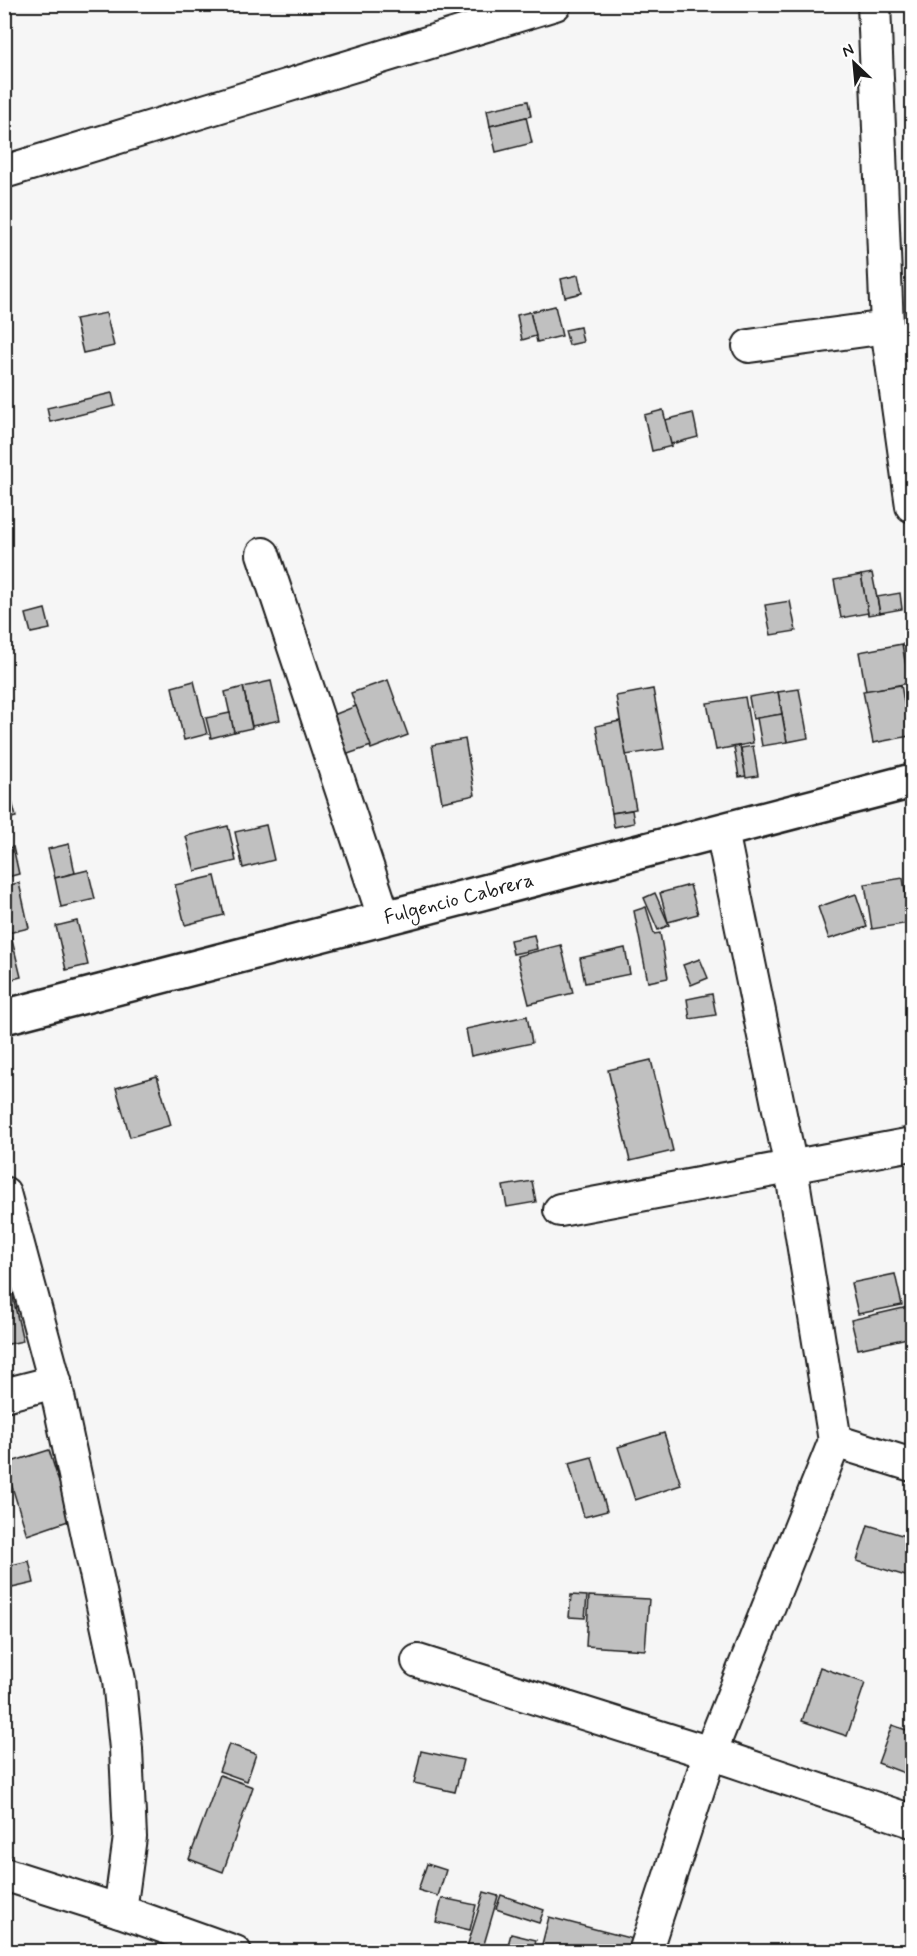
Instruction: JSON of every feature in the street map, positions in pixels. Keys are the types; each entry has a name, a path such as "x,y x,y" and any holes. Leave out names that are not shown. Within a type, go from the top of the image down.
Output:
{"main road":[{"name":"Fulgencio Cabrera","path":"4,1017 912,781"}],"street":[{"path":"4,172 555,4"},
{"path":"874,4 887,327 912,506"},
{"path":"749,346 887,327"},
{"path":"263,554 384,917"},
{"path":"645,1952 710,1753 835,1441 791,1168 722,831"},
{"path":"560,1210 912,1144"},
{"path":"4,1193 55,1382 119,1680 126,1749 130,1837 120,1911"},
{"path":"4,1395 55,1382"},
{"path":"835,1441 912,1465"},
{"path":"418,1661 710,1753 912,1821"},
{"path":"4,1874 120,1911 235,1952"}],"building":[{"path":"528,101 531,116 490,126 487,110"},
{"path":"526,117 532,143 496,152 490,126"},
{"path":"578,275 582,293 565,297 561,279"},
{"path":"555,306 562,336 537,342 530,312"},
{"path":"530,312 536,336 522,340 517,315"},
{"path":"106,313 114,346 83,353 75,319"},
{"path":"580,327 583,342 569,345 565,330"},
{"path":"112,393 115,406 50,422 47,408"},
{"path":"663,410 672,446 652,451 644,415"},
{"path":"693,413 698,437 671,444 665,420"},
{"path":"872,573 880,613 868,615 861,575"},
{"path":"861,575 868,613 841,618 834,580"},
{"path":"900,593 902,609 880,613 877,597"},
{"path":"790,601 796,631 771,635 765,605"},
{"path":"45,609 50,629 31,633 26,614"},
{"path":"902,644 909,683 866,691 859,652"},
{"path":"388,680 408,735 371,749 351,693"},
{"path":"194,681 207,734 184,740 172,687"},
{"path":"271,681 280,720 252,726 243,687"},
{"path":"901,685 910,736 873,743 863,691"},
{"path":"243,687 252,728 234,732 225,692"},
{"path":"653,689 664,749 626,755 616,696"},
{"path":"799,689 808,738 787,742 778,692"},
{"path":"778,692 782,714 753,719 749,697"},
{"path":"745,697 753,743 716,750 707,703"},
{"path":"356,706 371,746 345,755 331,716"},
{"path":"230,713 234,732 211,738 206,718"},
{"path":"782,714 787,742 762,746 757,718"},
{"path":"620,721 636,809 612,813 596,726"},
{"path":"465,739 475,795 442,802 432,745"},
{"path":"740,746 746,776 739,777 734,747"},
{"path":"753,746 758,776 746,778 741,748"},
{"path":"4,770 16,817 4,820"},
{"path":"632,810 634,823 614,827 612,813"},
{"path":"266,825 274,860 243,868 235,832"},
{"path":"228,826 236,861 195,871 186,836"},
{"path":"69,844 75,873 55,878 48,849"},
{"path":"13,847 19,874 4,878 4,849"},
{"path":"88,870 95,899 61,907 55,878"},
{"path":"215,876 224,915 185,925 175,885"},
{"path":"903,878 910,923 872,929 865,884"},
{"path":"19,883 29,928 4,934 4,886"},
{"path":"690,885 698,914 668,922 660,893"},
{"path":"655,893 669,925 658,930 644,898"},
{"path":"856,894 867,927 829,939 818,907"},
{"path":"646,907 654,934 660,933 668,978 648,982 634,911"},
{"path":"77,921 88,965 66,970 56,926"},
{"path":"10,932 21,977 5,981 4,934"},
{"path":"534,935 537,949 513,954 510,940"},
{"path":"561,945 573,993 529,1004 517,956"},
{"path":"625,948 630,974 585,983 580,958"},
{"path":"700,959 708,978 691,985 683,965"},
{"path":"712,994 716,1015 690,1019 687,999"},
{"path":"527,1016 532,1043 471,1056 466,1029"},
{"path":"651,1060 673,1151 630,1161 608,1070"},
{"path":"157,1076 171,1125 130,1137 116,1088"},
{"path":"532,1181 536,1202 507,1207 503,1186"},
{"path":"895,1274 902,1305 858,1314 851,1283"},
{"path":"10,1285 23,1341 4,1345 4,1287"},
{"path":"908,1307 912,1337 858,1349 851,1320"},
{"path":"664,1433 681,1485 635,1500 618,1447"},
{"path":"49,1450 71,1520 27,1535 5,1464"},
{"path":"592,1457 607,1511 584,1517 569,1463"},
{"path":"868,1525 912,1538 912,1578 857,1561"},
{"path":"29,1561 34,1583 12,1588 7,1566"},
{"path":"571,1595 587,1596 585,1618 569,1617"},
{"path":"589,1596 649,1599 645,1650 586,1646"},
{"path":"820,1667 865,1683 847,1736 802,1721"},
{"path":"892,1725 912,1732 912,1776 878,1763"},
{"path":"229,1744 256,1754 247,1781 219,1771"},
{"path":"421,1751 463,1760 455,1792 414,1783"},
{"path":"220,1775 253,1787 223,1872 189,1859"},
{"path":"427,1864 446,1870 438,1896 418,1890"},
{"path":"484,1892 498,1896 482,1951 467,1947"},
{"path":"501,1895 544,1910 539,1923 496,1909"},
{"path":"442,1898 476,1905 470,1930 436,1922"},
{"path":"549,1917 633,1939 629,1952 540,1952"},
{"path":"912,1925 912,1952 911,1952 904,1949"},
{"path":"511,1934 536,1940 533,1952 506,1952"}]}
